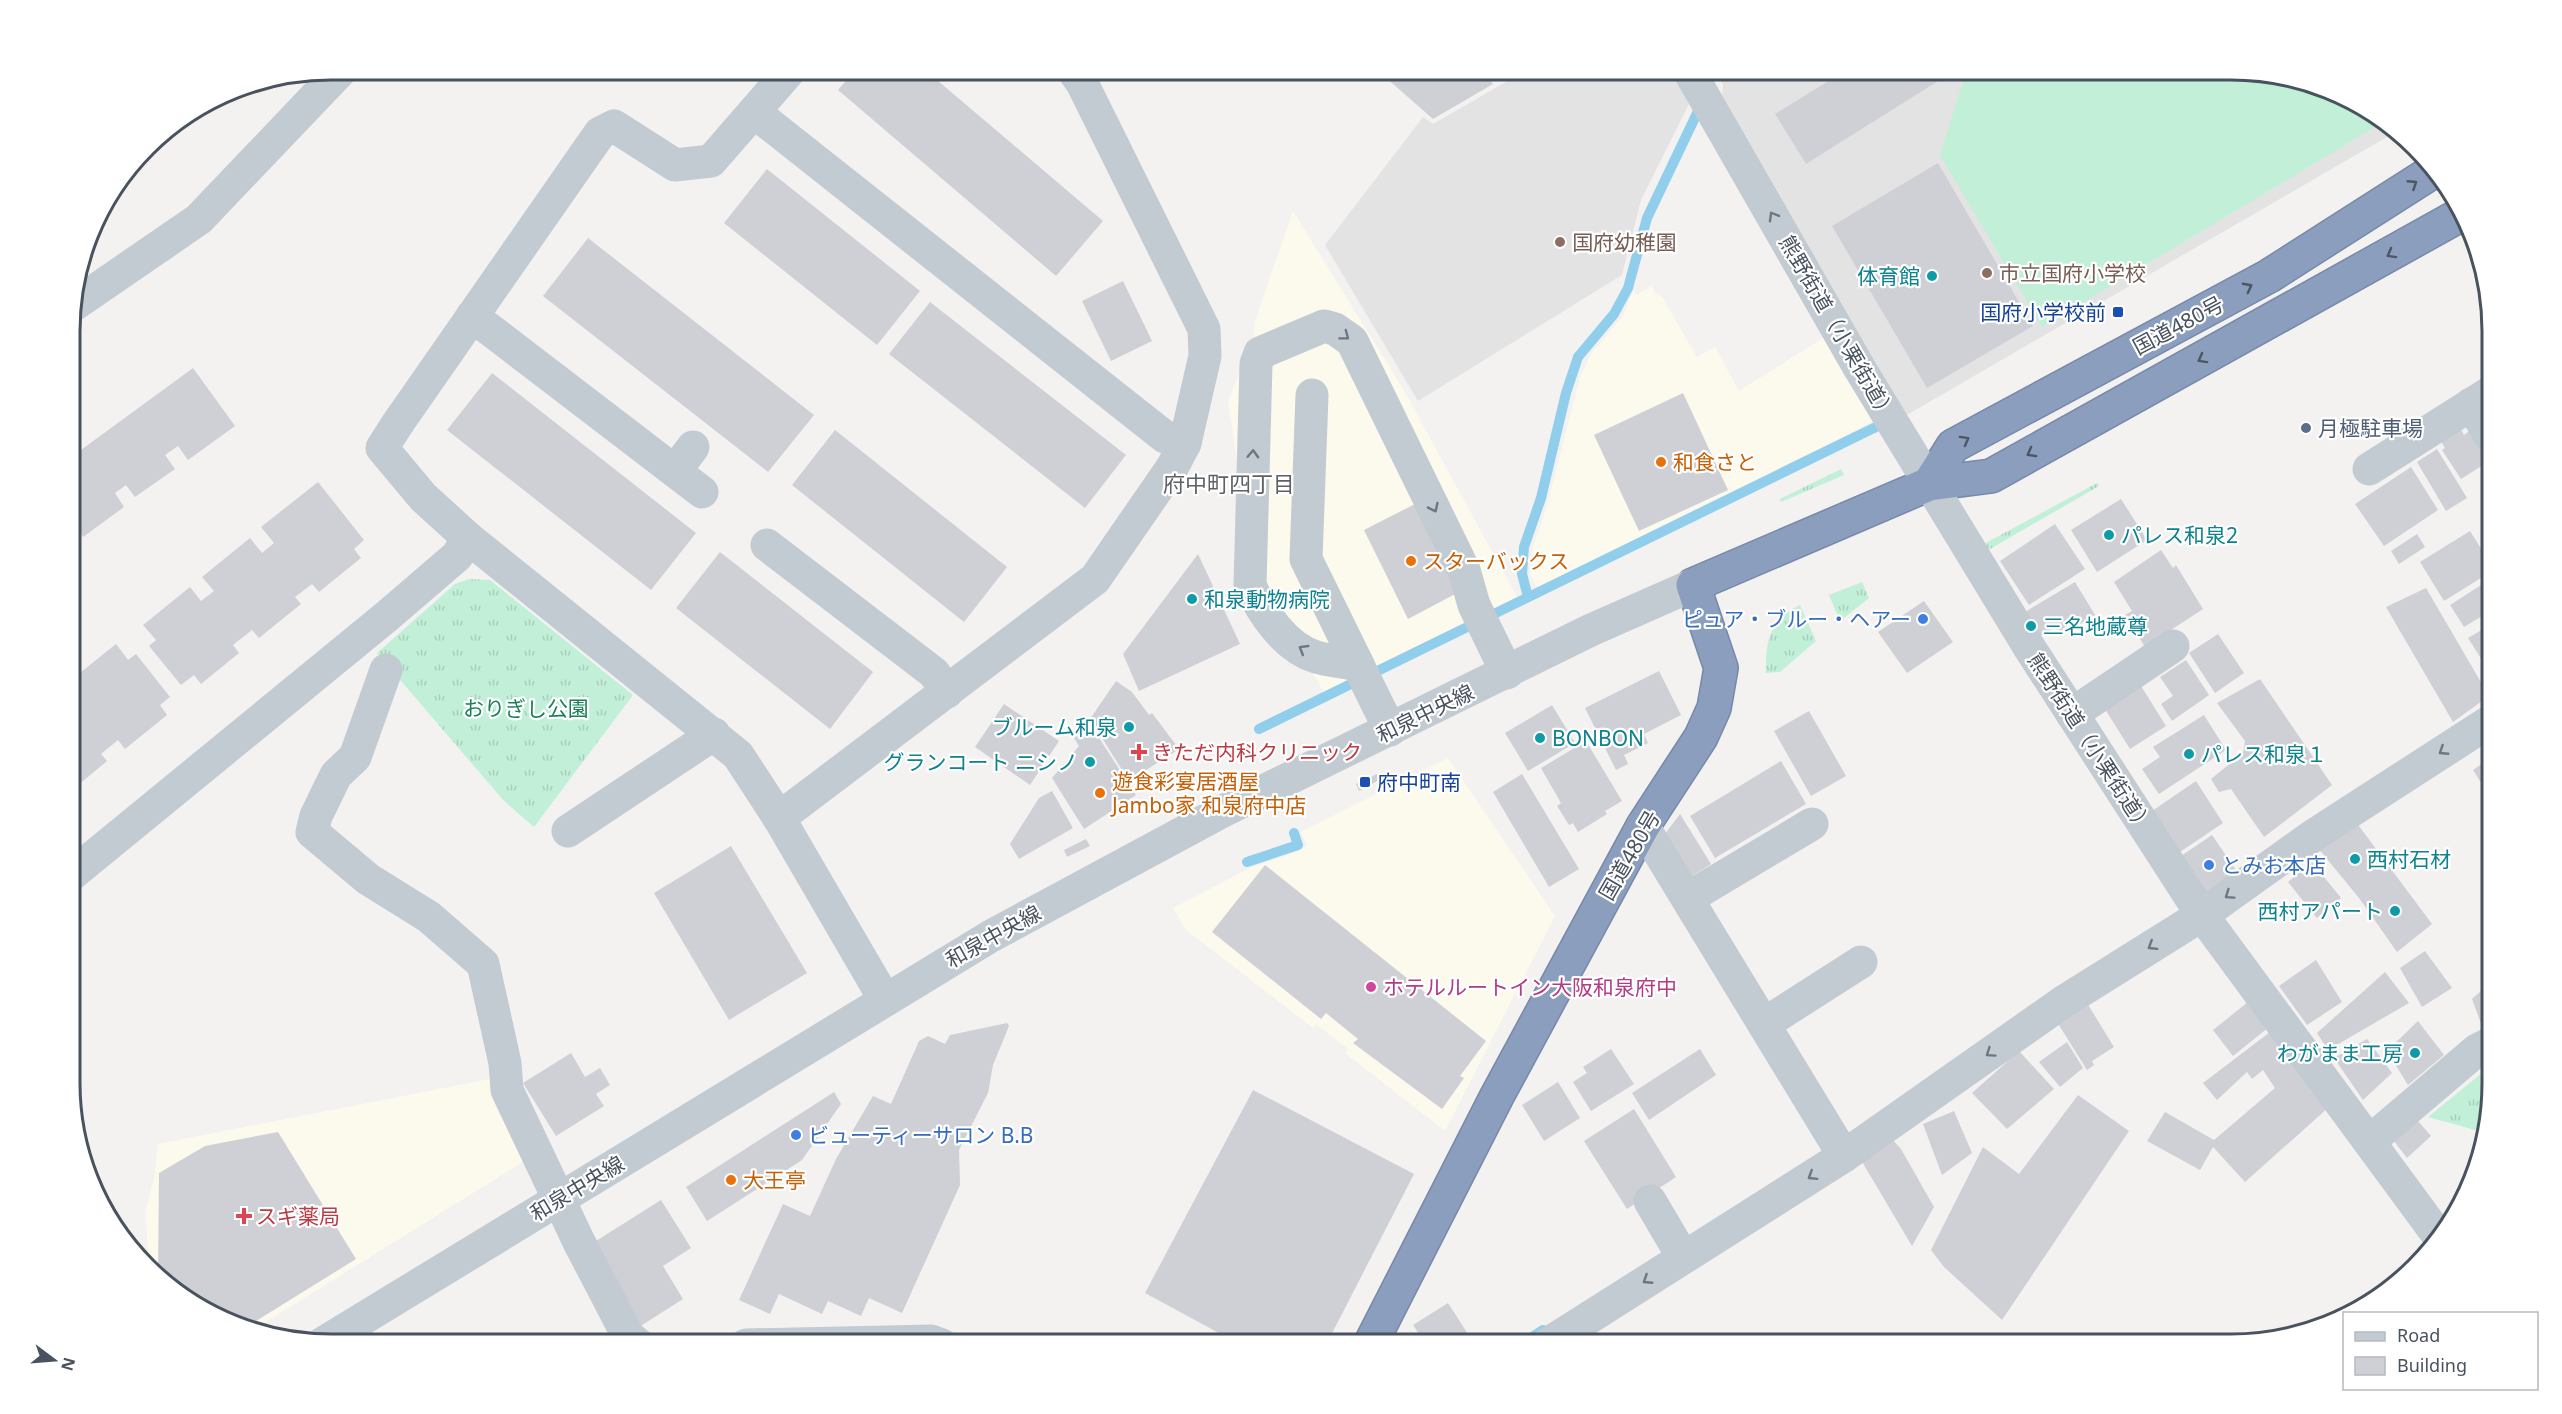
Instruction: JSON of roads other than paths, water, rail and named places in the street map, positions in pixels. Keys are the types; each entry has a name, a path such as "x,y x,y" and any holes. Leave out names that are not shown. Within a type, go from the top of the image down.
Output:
{"highway":[{"name":"国道480号","path":"1929,484 1953,446 2269,276 2428,174"},
{"name":"国道480号","path":"1376,1334 1497,1096 1643,826 1701,737 1714,708 1721,668 1693,585 1929,484 1991,476 2456,217"}],"street":[{"path":"82,300 199,219 332,80"},
{"path":"782,80 711,161 675,165 614,126 600,133 382,448 423,496 468,538 738,755 779,818 885,1000"},
{"path":"779,818 1095,579 1173,466 1185,443 1205,356 1204,329 1080,80"},
{"name":"熊野街道（小栗街道）","path":"1694,80 1929,484 2202,915 2435,1231"},
{"path":"754,112 1165,437 1185,443"},
{"path":"472,316 684,459 702,492"},
{"path":"1363,674 1315,657 1296,646 1261,610 1250,585 1256,364 1260,353 1324,326 1335,328 1353,341 1464,570 1482,621 1507,674"},
{"path":"1312,395 1306,559 1390,730"},
{"path":"2369,469 2481,398"},
{"path":"80,868 386,617 457,556 468,538"},
{"path":"767,545 823,570 934,673 947,692"},
{"name":"和泉中央線","path":"338,1334 991,936 1202,823 1611,621 1693,585"},
{"path":"2073,714 2173,646"},
{"path":"386,670 355,757 336,775 316,816 312,832 368,879 429,917 483,964 505,1063 507,1090 559,1200 627,1334"},
{"path":"1570,1334 1679,1250 1844,1156 2063,1002 2202,915 2314,835 2482,726"},
{"path":"568,831 714,734"},
{"path":"1688,898 1812,824"},
{"path":"1643,826 1844,1156"},
{"path":"1764,1024 1861,962"},
{"path":"2370,1141 2482,1048"},
{"path":"1650,1201 1679,1250"}],"waterway":[{"path":"1528,597 1522,574 1524,547 1541,498 1566,393 1578,357 1614,314 1628,288 1647,218 1700,107"},
{"path":"1259,729 1880,425"},
{"path":"1247,862 1298,845 1294,833"},
{"path":"1537,1334 1543,1330"}],"place":[{"name":"国府幼稚園","path":"1560,242"},
{"name":"市立国府小学校","path":"1987,273"},
{"name":"体育館","path":"1932,276"},
{"name":"国府小学校前","path":"2118,312"},
{"name":"月極駐車場","path":"2306,428"},
{"name":"和食さと","path":"1661,462"},
{"name":"パレス和泉2","path":"2109,535"},
{"name":"スターバックス","path":"1411,561"},
{"name":"和泉動物病院","path":"1192,599"},
{"name":"ピュア・ブルー・ヘアー","path":"1923,619"},
{"name":"三名地蔵尊","path":"2031,626"},
{"name":"ブルーム和泉","path":"1129,727"},
{"name":"BONBON","path":"1540,738"},
{"name":"きただ内科クリニック","path":"1139,752"},
{"name":"パレス和泉１","path":"2189,754"},
{"name":"グランコート ニシノ","path":"1090,762"},
{"name":"府中町南","path":"1365,782"},
{"name":"遊食彩宴居酒屋 Jambo家 和泉府中店","path":"1100,793"},
{"name":"西村石材","path":"2355,859"},
{"name":"とみお本店","path":"2209,865"},
{"name":"西村アパート","path":"2395,911"},
{"name":"ホテルルートイン大阪和泉府中","path":"1371,987"},
{"name":"わがまま工房","path":"2415,1053"},
{"name":"ビューティーサロン B.B","path":"796,1135"},
{"name":"大王亭","path":"731,1180"},
{"name":"スギ薬局","path":"244,1216"}],"district":[{"name":"府中町四丁目","path":"1229,483"}],"park label":[{"name":"おりぎし公園","path":"526,708"}]}
